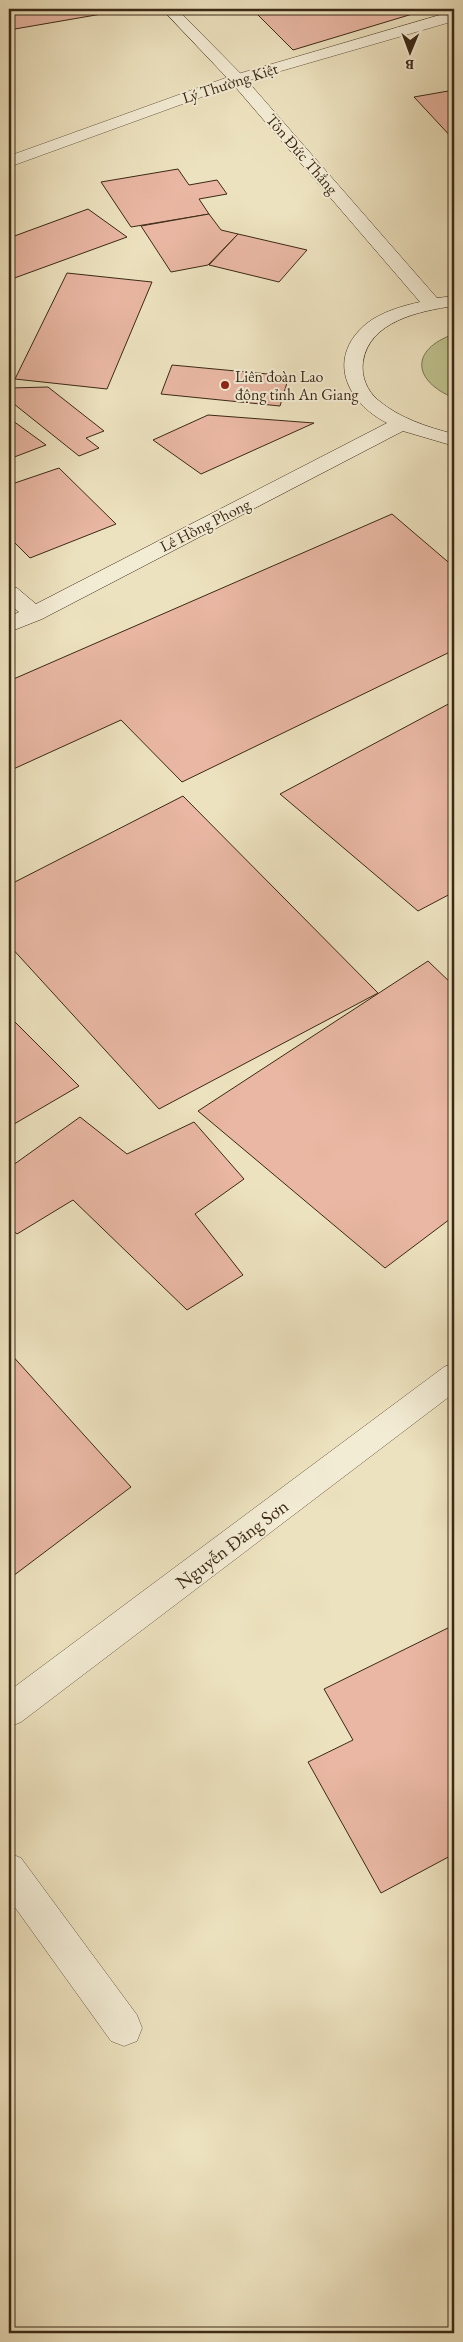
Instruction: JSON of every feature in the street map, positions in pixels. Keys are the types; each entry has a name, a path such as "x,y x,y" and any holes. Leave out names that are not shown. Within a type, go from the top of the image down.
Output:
{"street":[{"name":"Tôn Đức Thắng","path":"169,9 237,79 432,304"},
{"name":"Lý Thường Kiệt","path":"9,162 237,79 454,16"},
{"path":"454,301 432,304 394,315 367,333 353,355 354,380 370,404 401,424 428,434 454,440"},
{"name":"Lê Hồng Phong","path":"9,625 34,614 401,424"},
{"path":"9,593 34,614"},
{"name":"Nguyễn Đăng Sơn","path":"9,1711 454,1376"},
{"path":"9,1870 124,2028"}],"green space":[{"path":"454,334 454,398 430,383 424,374 422,366 423,357 429,348"}],"building":[{"path":"9,9 118,9 119,11 9,30"},
{"path":"252,9 429,9 293,50"},
{"path":"454,90 454,140 414,97"},
{"path":"178,169 189,185 217,180 227,194 199,199 209,214 131,227 101,182"},
{"path":"88,209 127,237 9,280 9,238"},
{"path":"209,214 221,230 238,234 208,265 171,272 141,226"},
{"path":"238,234 307,250 279,282 209,265"},
{"path":"67,273 152,282 107,389 15,379"},
{"name":"Liên đoàn Lao động tỉnh An Giang","path":"172,365 289,376 280,406 161,394"},
{"path":"48,387 104,431 86,438 99,448 79,456 9,400 9,388"},
{"path":"208,415 314,423 201,474 153,440"},
{"path":"9,418 46,445 9,459"},
{"path":"59,468 116,524 30,558 9,537 9,485"},
{"path":"392,514 454,567 454,650 182,782 121,720 9,771 9,681"},
{"path":"454,701 454,892 418,911 280,794"},
{"path":"183,796 378,993 159,1109 9,945 9,885"},
{"path":"428,961 454,986 454,1216 385,1268 198,1111"},
{"path":"9,1016 79,1086 9,1127"},
{"path":"80,1117 127,1154 194,1122 244,1179 195,1214 243,1275 187,1310 73,1200 17,1234 9,1227 9,1168"},
{"path":"9,1352 131,1487 9,1579"},
{"path":"454,1625 454,1854 381,1893 308,1762 353,1740 324,1689"}],"place":[{"name":"Liên đoàn Lao động tỉnh An Giang","path":"225,385"}]}
